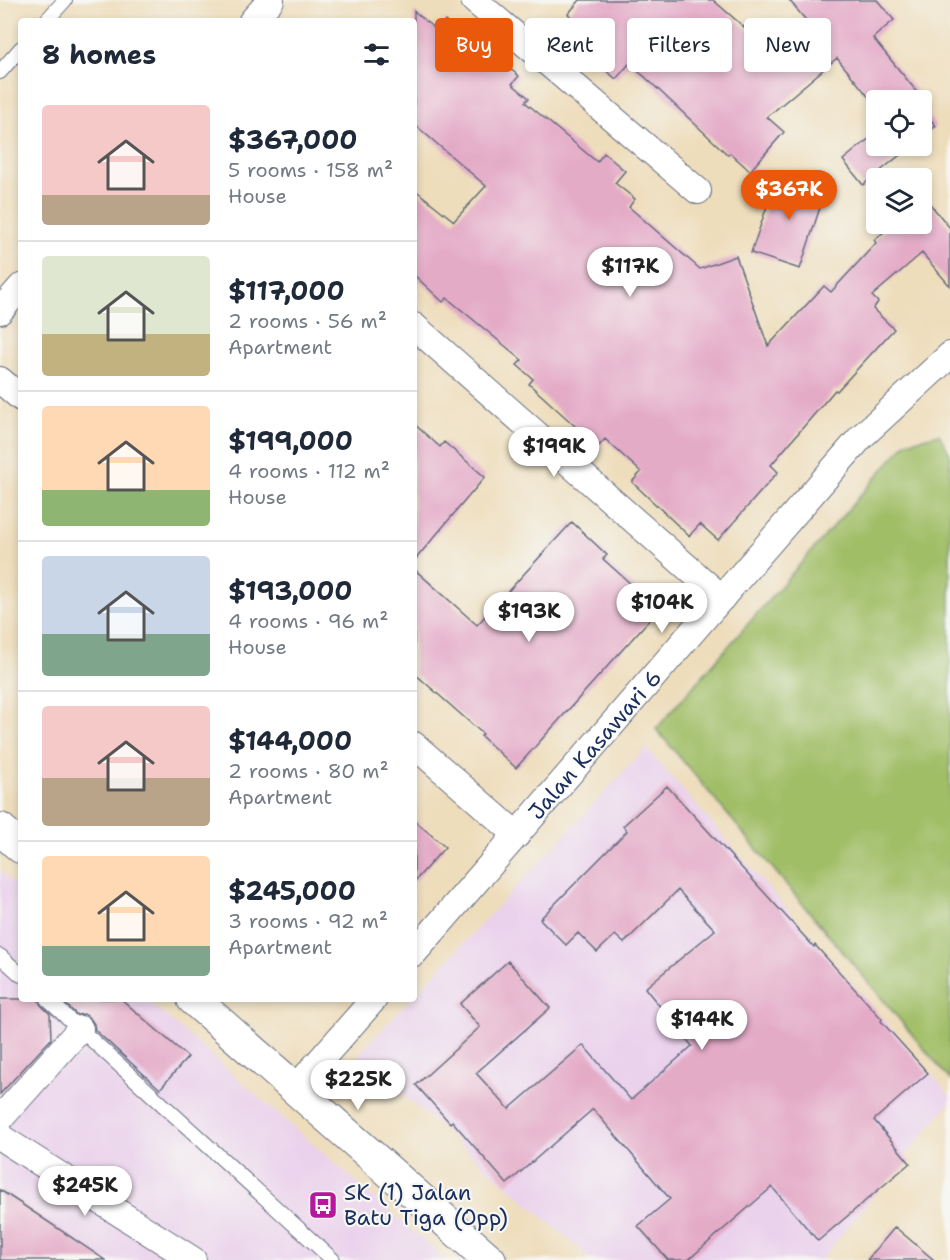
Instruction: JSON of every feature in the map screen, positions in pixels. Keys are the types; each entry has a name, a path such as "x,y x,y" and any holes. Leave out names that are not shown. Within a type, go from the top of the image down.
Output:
{"street":[{"path":"255,18 271,0"},
{"path":"474,0 698,191"},
{"path":"0,311 18,290"},
{"path":"417,329 722,598"},
{"name":"Jalan Kasawari 6","path":"417,950 861,437 950,354"},
{"path":"0,380 18,395"},
{"path":"417,748 517,835"},
{"path":"0,829 18,845"},
{"path":"196,1002 490,1260"},
{"path":"295,1089 371,1002"},
{"path":"0,1119 80,1029"},
{"path":"0,1137 193,1260"}],"lane":[{"path":"49,18 65,0"},
{"path":"0,72 18,51"},
{"path":"0,956 18,972"},
{"path":"50,1002 333,1260"}],"shaded area":[{"path":"646,748 950,1096 950,1102 821,1260 592,1260 358,1055 408,1002 417,1002 417,993"},
{"path":"0,871 18,887 18,1002 149,1002 446,1260 0,1260"}],"green space":[{"path":"939,434 950,454 950,1080 656,729 907,442"}],"building":[{"path":"580,0 713,0 744,27 744,72 820,72 767,117 784,132 750,171 730,153 728,155 639,72 732,72 732,18 627,18 627,66 616,79 608,72 615,72 615,18 572,18 568,14"},
{"path":"789,0 877,0 894,20 873,38 915,90 866,90 866,94 837,58 831,63 831,18 804,18"},
{"path":"414,11 435,29 435,72 513,71 519,76 512,84 529,98 525,102 597,162 604,153 625,171 615,183 635,199 629,207 700,269 736,256 768,346 824,286 831,292 882,234 932,234 932,206 950,228 950,286 922,253 872,296 878,302 873,309 894,329 837,391 835,390 771,465 778,472 718,540 700,524 689,536 632,482 641,472 605,439 598,447 529,384 533,379 517,365 522,360 447,298 443,302 417,278 417,191 454,221 486,186 417,127 417,18 414,18"},
{"path":"866,141 866,156 899,156 884,168 866,168 866,183 863,185 843,160"},
{"path":"778,174 826,189 800,269 751,253"},
{"path":"417,427 440,447 444,442 485,477 417,557"},
{"path":"572,522 607,555 603,559 659,609 516,768 481,736 483,734 417,676 417,572 477,625"},
{"path":"667,786 814,947 815,945 928,1073 874,1120 910,1163 818,1241 772,1187 688,1260 668,1260 638,1226 670,1199 593,1109 507,1184 452,1121 450,1123 416,1085 480,1027 460,1004 508,961 550,1008 476,1073 509,1109 583,1045 631,1100 692,1046 645,988 715,930 678,890 624,943 615,935 597,952 578,933 566,945 540,919 627,831 623,826"},
{"path":"417,823 445,847 417,879"},
{"path":"0,999 40,1002 50,1014 51,1039 0,1094"},
{"path":"63,1002 124,1002 188,1057 160,1089 95,1030 90,1018 84,1014 77,1015"},
{"path":"0,1190 23,1205 105,1260 0,1260"},
{"path":"895,1227 934,1260 867,1260"}],"place":[{"name":"SK (1) Jalan Batu Tiga (Opp)","path":"323,1205"}]}
